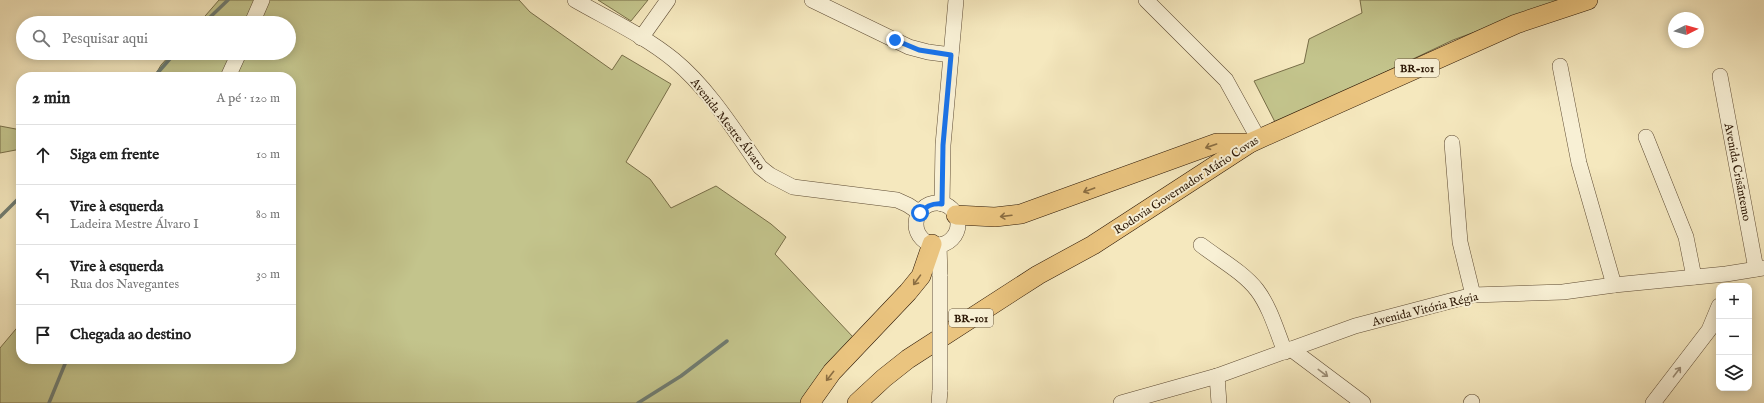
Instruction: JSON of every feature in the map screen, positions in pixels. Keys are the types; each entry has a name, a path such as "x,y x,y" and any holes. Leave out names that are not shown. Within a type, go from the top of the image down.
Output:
{"main road":[{"name":"Rodovia Governador Mário Covas","path":"857,403 884,378 908,359 1038,275 1094,245 1254,141 1516,24 1588,0"},
{"path":"949,209 995,217 1021,214 1217,144 1254,141"},
{"path":"810,403 832,372 908,292 920,276 935,244"}],"street":[{"path":"255,16 262,0"},
{"name":"Avenida Mestre Álvaro","path":"575,0 641,38 673,60 689,74 703,89 760,167 770,176 793,187 897,200 920,213"},
{"path":"641,38 668,0"},
{"path":"812,0 909,47 928,52 951,55"},
{"path":"949,209 935,203 928,205 920,213 917,227 922,238 935,244 950,241 954,236 958,224 949,209 943,145 956,0"},
{"path":"1146,0 1226,80 1254,141"},
{"path":"230,72 236,60"},
{"path":"1560,66 1579,163 1614,284"},
{"name":"Avenida Crisãntemo","path":"1720,76 1760,268"},
{"path":"1646,137 1686,237 1694,277"},
{"path":"1452,143 1460,242 1473,295"},
{"path":"935,244 940,276 939,399"},
{"path":"1201,245 1248,280 1256,289 1288,350 1363,403"},
{"name":"Avenida Vitória Régia","path":"1121,403 1217,376 1355,326 1473,295 1563,292 1614,284 1694,277 1726,280 1760,268"},
{"path":"1653,403 1709,330 1716,313"},
{"path":"1217,376 1219,403"}],"green space":[{"path":"219,0 519,0 530,12 612,70 622,55 671,84 626,162 650,179 671,208 716,186 771,224 786,237 775,254 853,337 806,403 0,403 0,348 16,329 16,364 296,364 296,72 157,72 166,60 296,60 296,16 205,16"},
{"path":"598,0 648,0 631,21"},
{"path":"1360,0 1562,0 1453,40 1276,124 1254,81 1304,63 1309,39 1362,13"},
{"path":"0,126 16,129 16,150 0,153"}],"waterway":[{"path":"211,16 228,0"},
{"path":"158,72 169,60"},
{"path":"0,217 16,201"},
{"path":"638,403 681,376 727,341"},
{"path":"49,403 65,364"}],"route":[{"path":"895,40 919,50 951,55 943,145 942,204 935,203 928,205 920,213"}]}
